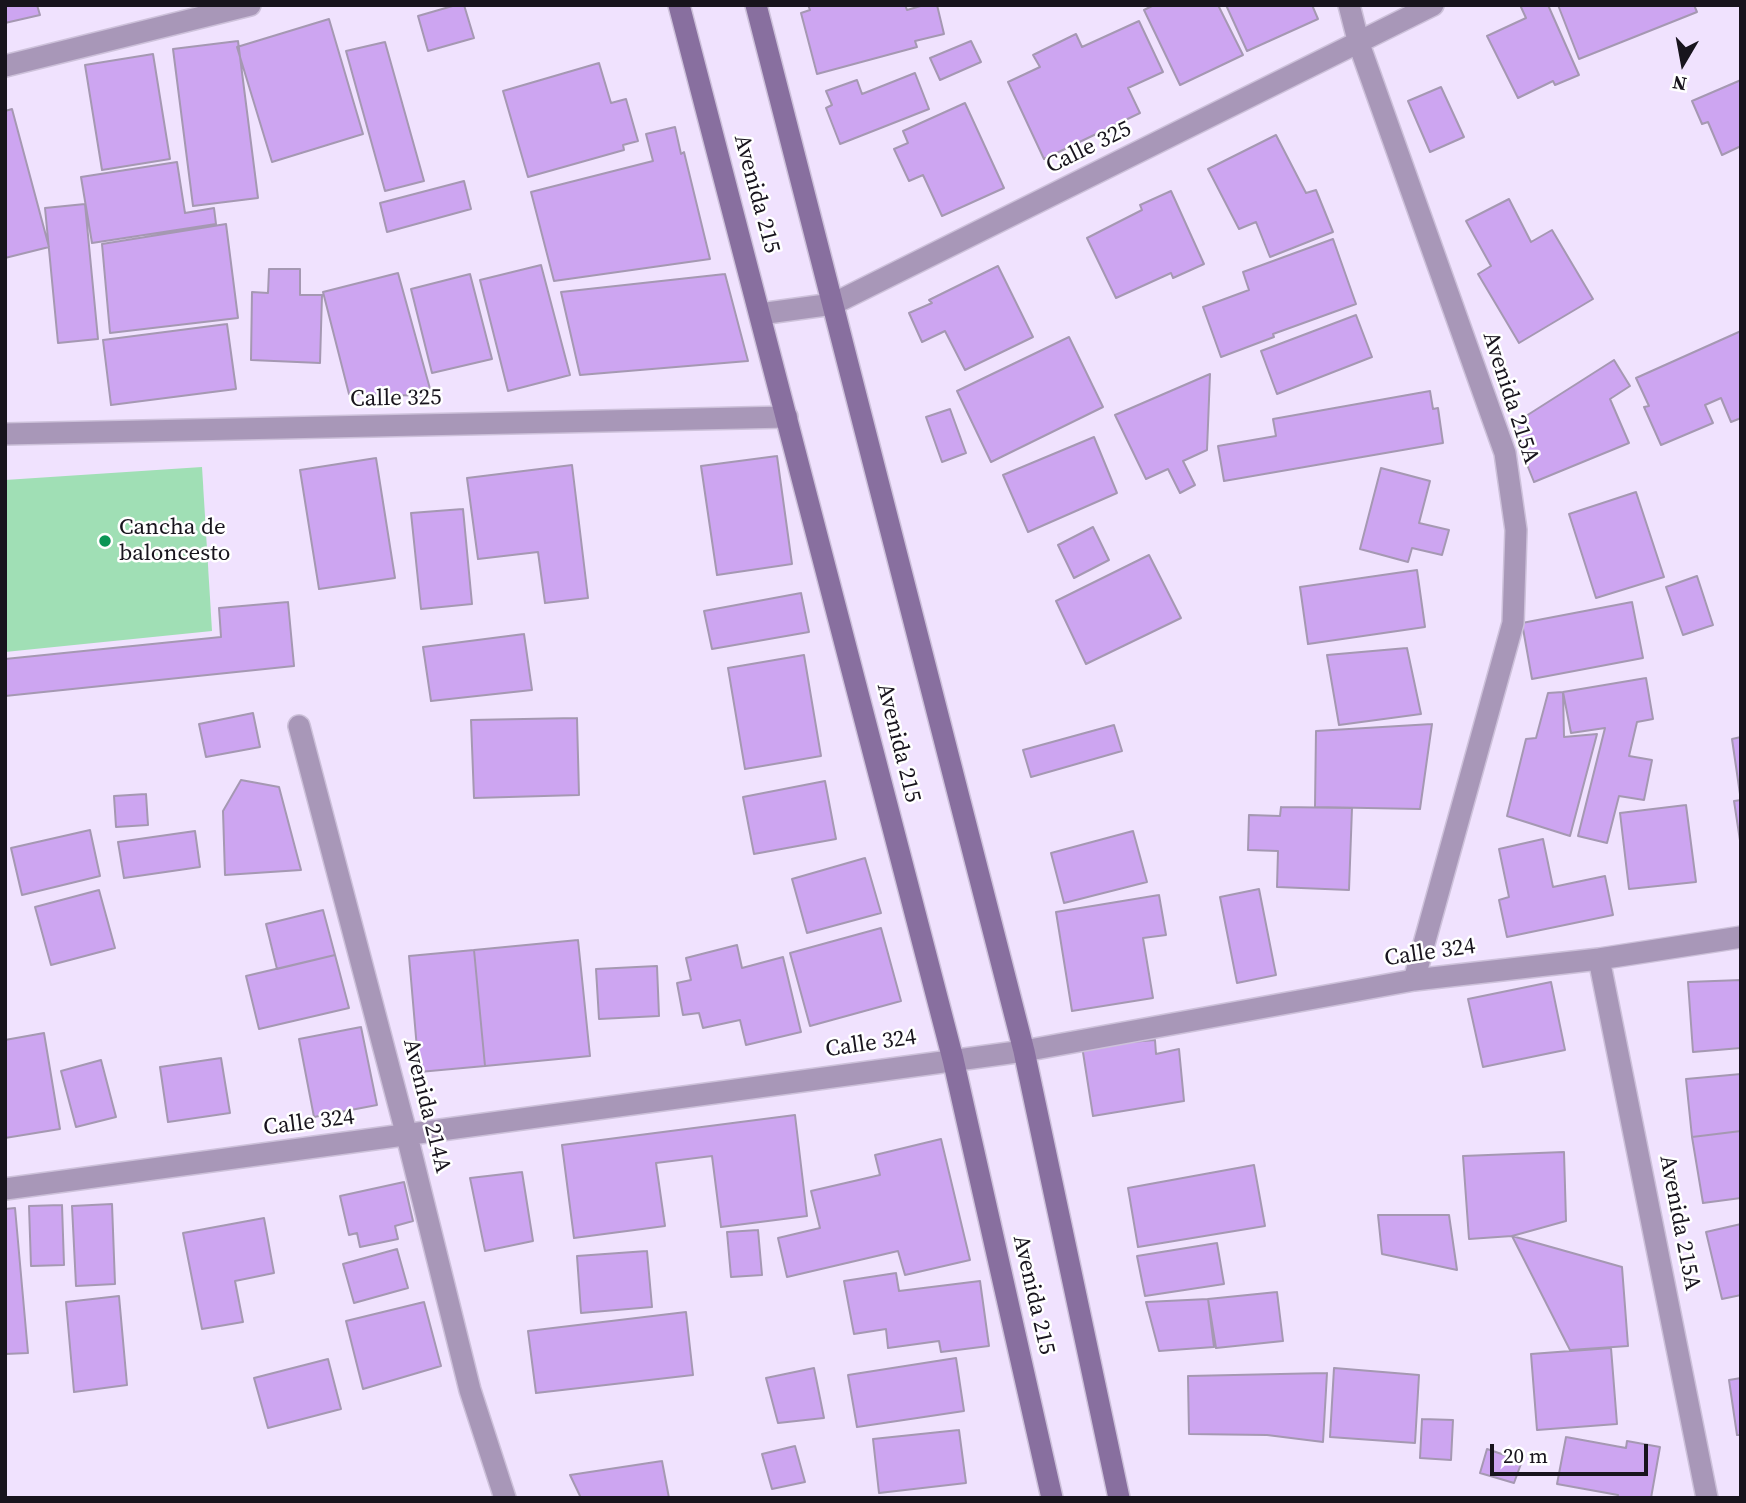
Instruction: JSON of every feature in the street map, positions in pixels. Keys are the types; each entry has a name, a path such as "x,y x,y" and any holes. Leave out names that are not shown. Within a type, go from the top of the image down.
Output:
{"street":[{"name":"Avenida 215","path":"679,5 953,1059 1052,1498"},
{"name":"Avenida 215","path":"756,5 1024,1051 1119,1498"},
{"name":"Avenida 215A","path":"1349,5 1359,44 1505,453 1516,530 1513,622 1414,980"},
{"name":"Calle 325","path":"760,314 833,304 1433,5"},
{"path":"5,66 245,6"},
{"name":"Calle 325","path":"5,434 787,417"},
{"name":"Avenida 214A","path":"299,726 407,1136 470,1390 505,1498"},
{"name":"Calle 324","path":"5,1189 1024,1051 1414,980 1599,959 1741,937"},
{"name":"Avenida 215A","path":"1599,959 1707,1498"}],"green space":[{"name":"Cancha de baloncesto","path":"202,467 212,631 5,652 5,480"}],"building":[{"path":"5,5 37,5 40,15 5,23"},
{"path":"464,5 474,38 428,51 418,16"},
{"path":"808,5 905,5 907,10 924,5 937,5 944,34 915,41 917,47 817,74 801,13 810,10"},
{"path":"1154,5 1218,5 1243,55 1180,85 1144,10"},
{"path":"1226,5 1312,5 1318,19 1247,51"},
{"path":"1520,5 1548,5 1579,75 1555,85 1553,81 1518,98 1487,36 1526,18"},
{"path":"1558,5 1694,5 1697,12 1579,59"},
{"path":"329,19 363,134 272,162 237,47"},
{"path":"1139,21 1163,72 1128,88 1140,113 1044,159 1008,82 1040,67 1033,55 1076,34 1082,47"},
{"path":"238,41 258,198 193,206 173,49"},
{"path":"971,41 981,62 940,80 930,58"},
{"path":"385,42 424,181 385,191 346,51"},
{"path":"153,54 170,159 102,170 85,65"},
{"path":"599,63 611,103 626,99 638,141 623,145 624,150 528,177 503,91"},
{"path":"915,73 929,109 840,144 826,108 832,105 826,91 857,80 862,94"},
{"path":"1741,80 1741,146 1722,155 1708,122 1702,124 1692,101"},
{"path":"1441,87 1464,137 1430,152 1408,101"},
{"path":"965,103 1004,188 942,216 923,175 909,181 894,149 908,143 903,131"},
{"path":"12,109 49,247 5,258 5,111"},
{"path":"675,127 681,154 684,152 710,259 554,281 531,192 653,161 646,134"},
{"path":"1276,135 1306,193 1316,190 1333,232 1270,257 1256,222 1239,229 1208,169"},
{"path":"177,162 185,213 214,208 216,224 92,243 81,177"},
{"path":"464,181 471,209 387,232 380,203"},
{"path":"1171,191 1204,264 1173,278 1171,273 1116,298 1087,238 1142,210 1140,205"},
{"path":"1509,199 1531,242 1552,230 1593,299 1519,343 1478,274 1491,266 1466,221"},
{"path":"85,204 98,339 58,343 45,208"},
{"path":"226,224 238,318 110,333 102,244"},
{"path":"1333,239 1356,304 1273,334 1274,337 1221,357 1203,307 1249,290 1243,272"},
{"path":"541,265 570,375 508,391 480,280"},
{"path":"998,266 1033,337 965,370 945,331 922,342 909,313 932,303 929,300"},
{"path":"269,269 300,269 300,295 322,295 320,363 251,360 252,292 268,293"},
{"path":"398,273 432,396 349,394 323,292"},
{"path":"470,274 492,359 432,373 411,289"},
{"path":"725,274 748,361 580,375 561,292"},
{"path":"1356,315 1372,357 1277,394 1261,351"},
{"path":"227,324 236,389 111,405 103,340"},
{"path":"1741,331 1741,418 1731,422 1721,398 1705,405 1713,423 1661,445 1644,407 1649,406 1636,378"},
{"path":"1069,337 1103,407 991,462 957,391"},
{"path":"1614,360 1630,386 1610,399 1629,443 1534,482 1516,437 1522,434 1515,423"},
{"path":"1210,374 1207,450 1183,461 1195,485 1180,493 1168,469 1146,479 1115,415"},
{"path":"1430,391 1433,409 1438,408 1443,443 1224,481 1218,446 1276,436 1273,419"},
{"path":"950,409 966,453 942,462 926,417"},
{"path":"1094,437 1117,493 1028,532 1003,475"},
{"path":"777,456 792,564 717,575 701,466"},
{"path":"376,458 395,578 319,589 300,470"},
{"path":"572,465 588,598 545,603 538,552 478,559 467,478"},
{"path":"1381,468 1430,481 1419,523 1449,530 1442,555 1412,548 1408,562 1360,549"},
{"path":"1636,492 1664,577 1596,598 1569,514"},
{"path":"463,509 472,604 421,609 411,513"},
{"path":"1093,527 1109,560 1074,578 1058,545"},
{"path":"1149,555 1181,618 1086,664 1056,601"},
{"path":"1417,570 1425,627 1308,644 1300,587"},
{"path":"1697,576 1713,625 1683,635 1666,587"},
{"path":"801,593 809,632 712,649 704,611"},
{"path":"288,602 294,666 5,696 5,659 221,637 219,608"},
{"path":"1632,602 1643,658 1532,679 1522,623"},
{"path":"524,634 532,690 431,701 423,647"},
{"path":"1407,648 1421,714 1339,725 1327,655"},
{"path":"804,655 821,756 745,769 728,668"},
{"path":"1646,678 1653,719 1637,722 1629,756 1652,760 1644,800 1619,796 1607,843 1578,836 1605,728 1571,733 1563,692"},
{"path":"1563,692 1564,737 1597,734 1570,836 1507,816 1526,739 1536,738 1548,693"},
{"path":"253,713 260,747 206,757 199,724"},
{"path":"577,718 579,795 474,798 471,720"},
{"path":"1432,724 1420,809 1315,807 1316,731"},
{"path":"1114,725 1122,751 1031,777 1023,750"},
{"path":"1741,737 1741,794 1740,794 1732,739"},
{"path":"241,780 279,787 301,870 225,875 223,811"},
{"path":"825,781 836,839 754,854 743,797"},
{"path":"146,794 148,825 116,827 114,796"},
{"path":"1741,800 1741,847 1734,801"},
{"path":"1686,805 1696,882 1629,889 1620,813"},
{"path":"1281,807 1352,808 1349,890 1277,887 1278,851 1248,850 1249,815 1280,816"},
{"path":"90,830 100,876 22,895 11,848"},
{"path":"195,831 200,867 124,878 118,842"},
{"path":"1133,831 1147,882 1064,903 1051,853"},
{"path":"1543,839 1553,887 1605,876 1613,915 1507,937 1499,900 1509,897 1499,849"},
{"path":"865,858 881,913 807,933 792,879"},
{"path":"1259,889 1276,975 1237,983 1220,897"},
{"path":"99,890 115,948 51,965 35,907"},
{"path":"1159,895 1166,935 1143,938 1153,998 1072,1011 1056,912"},
{"path":"323,910 335,955 277,969 266,924"},
{"path":"881,928 901,1001 810,1026 790,953"},
{"path":"578,940 590,1056 485,1066 474,950"},
{"path":"737,945 742,968 783,957 801,1032 746,1045 740,1020 703,1028 699,1013 683,1015 677,983 691,980 686,958"},
{"path":"474,950 485,1066 419,1072 409,956"},
{"path":"335,955 349,1008 259,1029 246,976"},
{"path":"657,966 659,1016 599,1019 596,969"},
{"path":"1741,980 1741,1048 1693,1052 1688,982"},
{"path":"1551,982 1565,1050 1483,1067 1468,999"},
{"path":"361,1027 377,1105 314,1117 299,1039"},
{"path":"44,1033 60,1129 5,1138 5,1040"},
{"path":"1155,1040 1156,1054 1179,1049 1184,1101 1093,1116 1082,1046"},
{"path":"221,1058 230,1113 168,1122 160,1067"},
{"path":"101,1060 116,1117 76,1127 61,1071"},
{"path":"1741,1074 1741,1131 1692,1137 1686,1079"},
{"path":"795,1115 807,1216 721,1227 712,1156 656,1163 665,1226 574,1238 562,1145"},
{"path":"1741,1131 1741,1198 1703,1203 1692,1137"},
{"path":"941,1139 970,1260 905,1275 898,1251 787,1277 778,1238 820,1228 811,1191 880,1175 875,1155"},
{"path":"1564,1152 1566,1221 1512,1236 1469,1239 1463,1156"},
{"path":"1254,1165 1265,1226 1138,1247 1128,1188"},
{"path":"522,1172 533,1241 485,1251 470,1178"},
{"path":"404,1182 413,1221 395,1226 398,1239 360,1247 357,1233 349,1235 340,1196"},
{"path":"112,1204 115,1284 76,1286 72,1206"},
{"path":"62,1205 64,1265 31,1266 29,1206"},
{"path":"15,1208 28,1353 5,1354 5,1209"},
{"path":"1378,1215 1449,1215 1457,1270 1382,1254"},
{"path":"264,1218 274,1273 235,1281 243,1322 202,1329 183,1233"},
{"path":"1741,1224 1741,1295 1722,1299 1706,1232"},
{"path":"758,1230 762,1275 731,1277 727,1232"},
{"path":"1512,1236 1622,1267 1628,1346 1570,1350"},
{"path":"1217,1243 1224,1284 1145,1296 1137,1256"},
{"path":"397,1249 408,1288 354,1303 343,1264"},
{"path":"647,1251 652,1307 581,1313 577,1256"},
{"path":"896,1273 899,1291 980,1281 989,1346 941,1352 939,1341 888,1348 886,1329 854,1334 844,1281"},
{"path":"1277,1292 1283,1341 1216,1348 1208,1299"},
{"path":"119,1296 127,1385 74,1392 66,1302"},
{"path":"1208,1299 1214,1347 1159,1351 1146,1302"},
{"path":"424,1302 441,1366 363,1389 346,1321"},
{"path":"686,1312 693,1375 536,1393 528,1331"},
{"path":"1611,1348 1617,1424 1537,1430 1531,1354"},
{"path":"956,1358 964,1411 857,1427 848,1375"},
{"path":"328,1359 341,1409 268,1428 254,1378"},
{"path":"814,1368 824,1418 778,1423 766,1378"},
{"path":"1334,1368 1419,1375 1415,1443 1330,1437"},
{"path":"1327,1373 1323,1442 1267,1435 1189,1434 1188,1376"},
{"path":"1741,1378 1741,1435 1737,1435 1729,1380"},
{"path":"1422,1419 1453,1420 1451,1460 1420,1458"},
{"path":"959,1430 966,1483 879,1493 873,1439"},
{"path":"1566,1437 1626,1448 1627,1441 1660,1447 1651,1498 1617,1498 1618,1495 1557,1484"},
{"path":"795,1446 805,1482 772,1489 762,1454"},
{"path":"1487,1449 1522,1461 1514,1483 1480,1473"},
{"path":"662,1461 669,1498 581,1498 570,1475"}],"place":[{"name":"Cancha de baloncesto","path":"105,541"}]}
